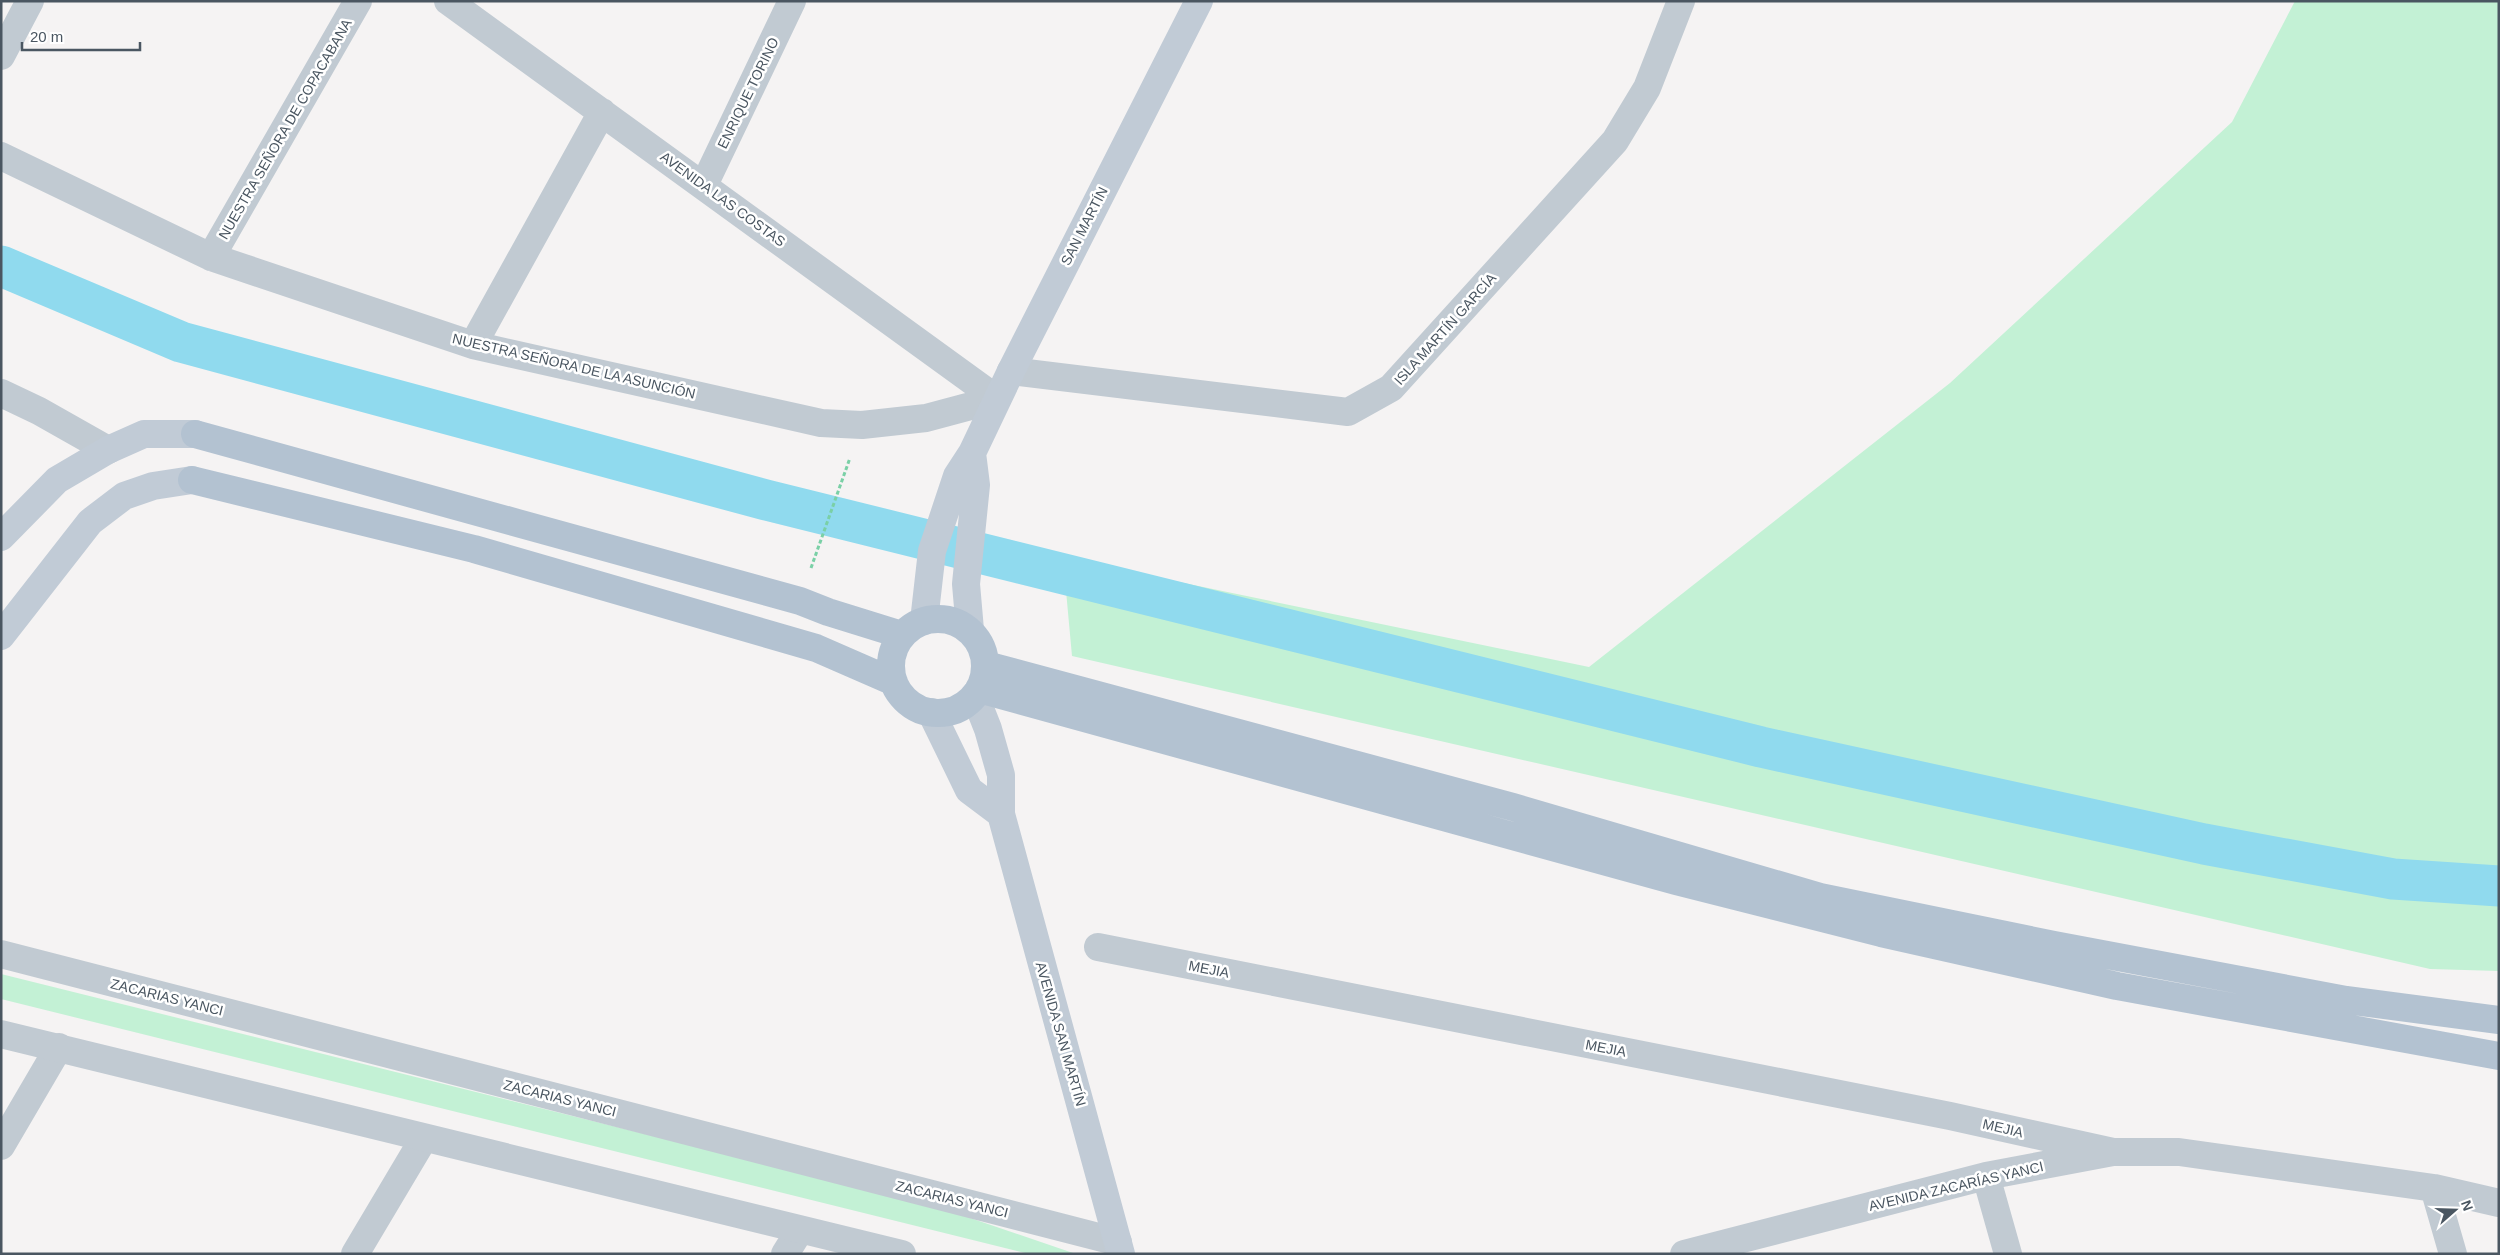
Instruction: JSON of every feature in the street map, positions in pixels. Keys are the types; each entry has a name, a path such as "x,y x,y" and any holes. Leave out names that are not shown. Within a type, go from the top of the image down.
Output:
{"main road":[{"name":"SAN MARTÍN","path":"913,628 929,574 932,550 956,476 972,453 1011,371 1199,1"},
{"path":"1,537 57,480 108,450 144,434 195,434 790,598 913,628 947,619 962,624 970,630 983,649 980,683 963,706 947,712 931,712 915,707 902,696 894,682 890,665 894,649 913,628"},
{"path":"970,630 966,584 976,485 972,453"},
{"path":"1,636 90,522 124,496 153,486 192,480 484,552 816,648 894,682"},
{"path":"980,683 1513,807 1820,897 2054,945 2346,1000 2499,1020"},
{"path":"980,683 1676,881 1881,933 2117,986 2499,1056"},
{"name":"AVENIDA SAN MARTÍN","path":"980,683 988,729 1000,774 1000,814 1098,1163 1119,1248"},
{"path":"931,712 969,790 1000,814"}],"street":[{"path":"1,56 30,1"},
{"name":"NUESTRA SEÑORA DE COPACABANA","path":"211,258 358,1"},
{"name":"AVENIDA LAS COSTAS","path":"448,1 997,399"},
{"name":"ENRIQUE TORINO","path":"704,185 792,1"},
{"name":"ISLA MARTÍN GARCÍA","path":"1011,371 1348,412 1391,388 1615,141 1647,88 1680,1"},
{"path":"473,344 602,112"},
{"name":"NUESTRA SEÑORA DE LA ASUNCIÓN","path":"1,156 211,258 473,344 821,424 862,425 926,418 997,399"},
{"path":"1,393 39,411 108,450"},
{"name":"MEJIA","path":"1098,947 1940,1114 2113,1152"},
{"name":"ZACARIAS YANCI","path":"1,954 1119,1248"},
{"path":"1,1034 902,1254"},
{"path":"1,1146 59,1048"},
{"path":"355,1254 424,1138"},
{"name":"AVENIDA ZACARÍAS YANCI","path":"1684,1254 1986,1176 2113,1152 2180,1152 2434,1188 2499,1203"},
{"path":"1986,1176 2008,1254"},
{"path":"2434,1188 2453,1254"},
{"path":"785,1254 800,1230"}],"path":[{"path":"812,566 852,453"}],"green space":[{"path":"2295,1 2499,1 2499,971 2430,969 1072,656 1063,558 1589,667 1950,383 2232,122"},
{"path":"1,974 935,1206 1076,1254 1029,1254 1,999"}],"waterway":[{"path":"1,266 181,342 766,500 1761,747 2204,844 2393,879 2499,886"}]}
